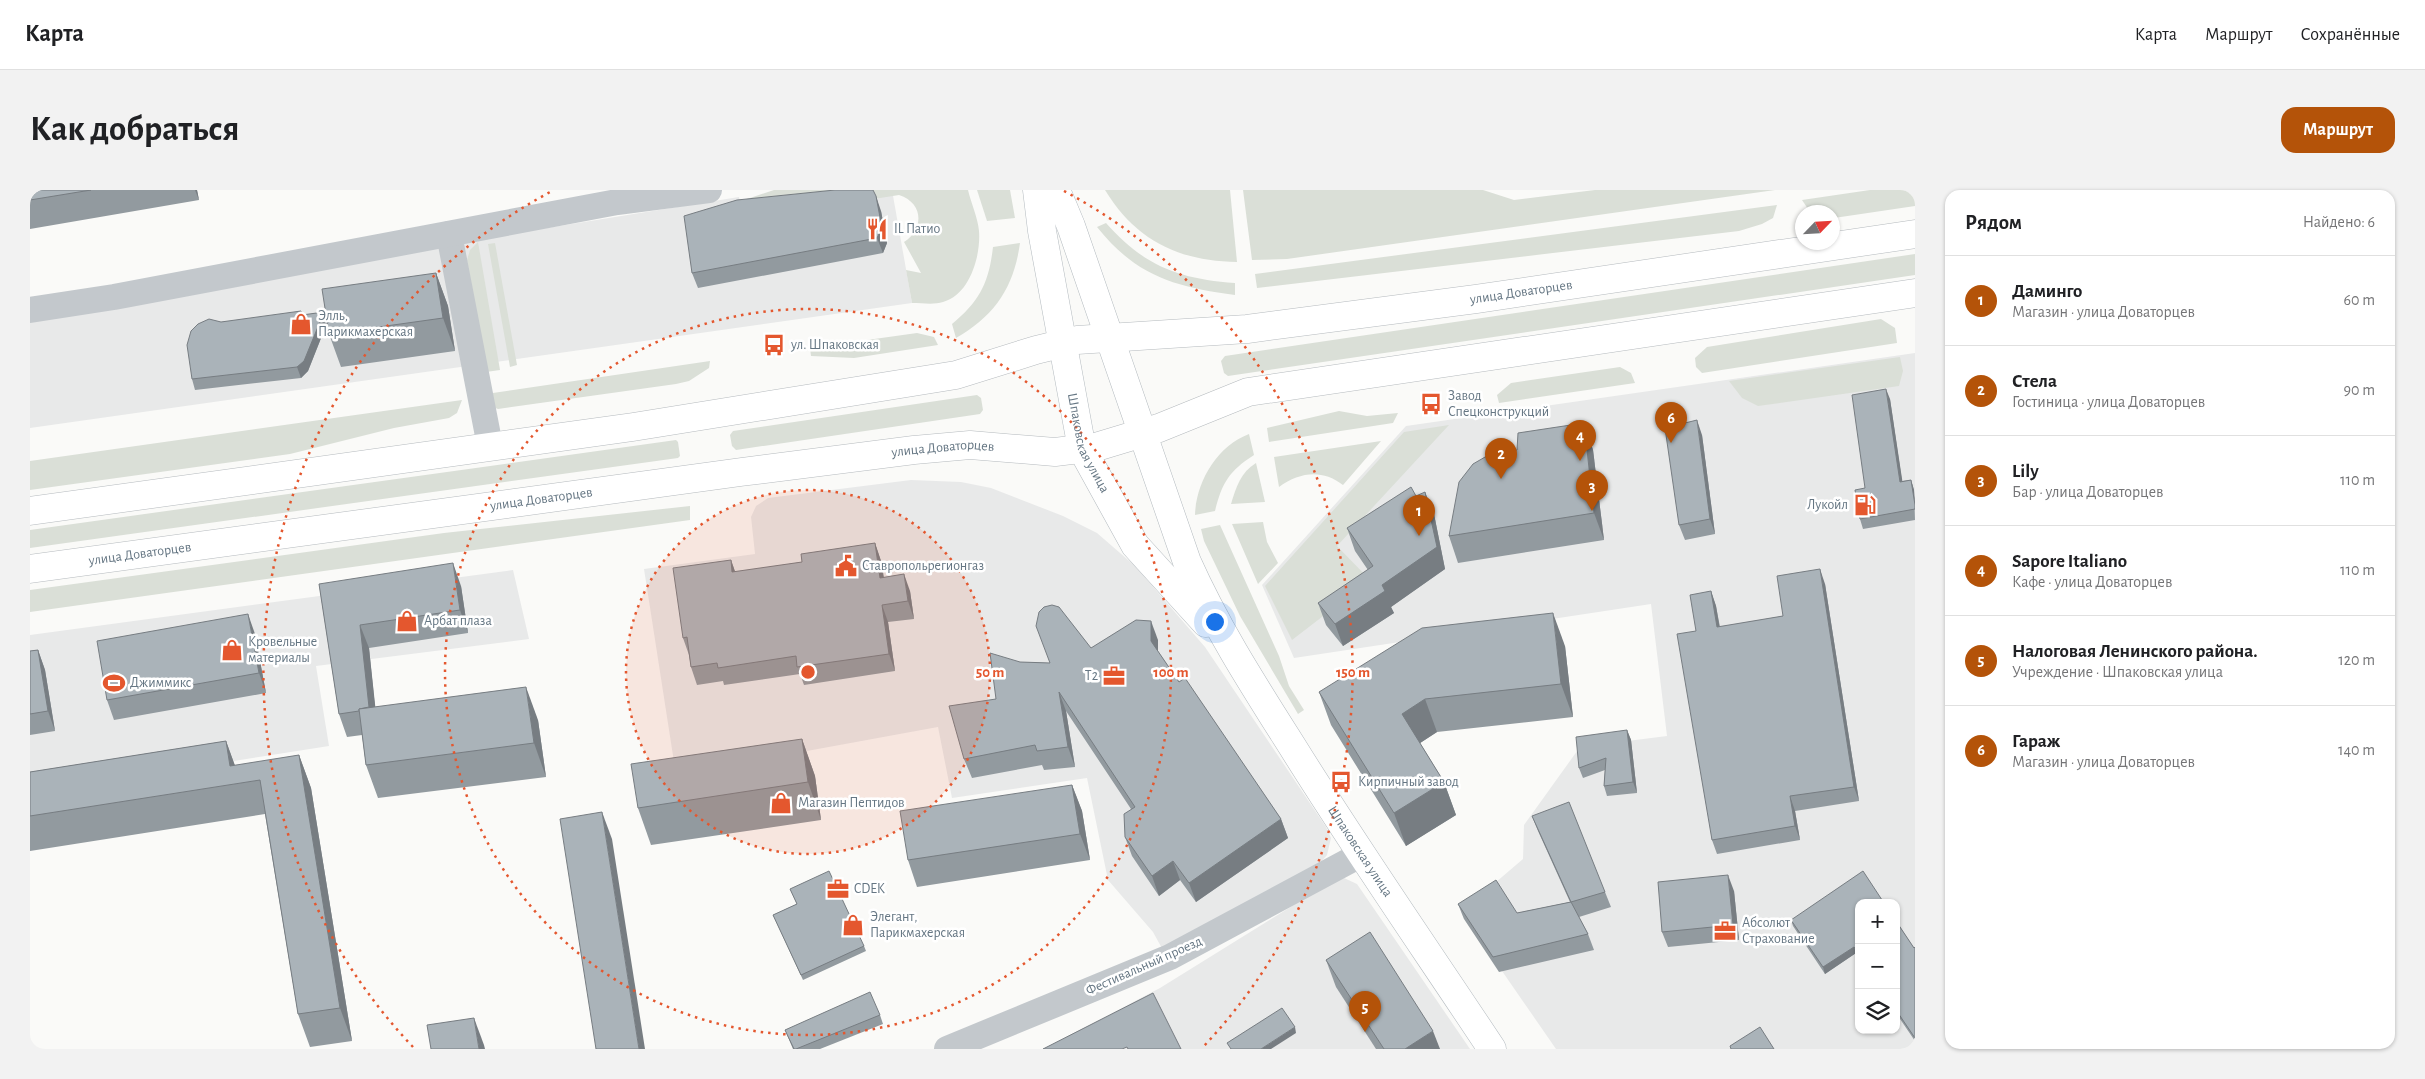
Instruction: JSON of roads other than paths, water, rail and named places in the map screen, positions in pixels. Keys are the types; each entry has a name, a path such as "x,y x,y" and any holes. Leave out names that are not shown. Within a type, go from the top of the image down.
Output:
{"main road":[{"name":"Шпаковская улица","path":"1037,190 1042,231 1082,449 1135,545 1232,652"},
{"name":"Шпаковская улица","path":"1056,190 1151,430 1187,562 1232,652 1360,855 1492,1049"},
{"name":"улица Доваторцев","path":"490,446 643,425 956,375 1036,350 1077,340 1247,329 1476,299 1915,234"},
{"path":"1151,430 1248,392 1915,293"},
{"name":"улица Доваторцев","path":"30,569 914,450 970,445 1055,452 1082,449 1096,447 1151,430"},
{"path":"30,511 490,446"}],"street":[{"path":"30,310 114,297 617,202 709,190"},
{"path":"449,234 490,446"},
{"name":"Фестивальный проезд","path":"947,1049 1170,957 1360,855"}],"place":[{"name":"IL Патио","path":"877,229"},
{"name":"Элль, Парикмахерская","path":"301,324"},
{"name":"ул. Шпаковская","path":"774,345"},
{"name":"Завод Спецконструкций","path":"1431,404"},
{"name":"Гараж","path":"1671,443"},
{"name":"Sapore Italiano","path":"1580,461"},
{"name":"Стела","path":"1501,479"},
{"name":"Лукойл","path":"1865,505"},
{"name":"Lily","path":"1592,511"},
{"name":"Даминго","path":"1419,536"},
{"name":"Ставропольрегионгаз","path":"846,566"},
{"name":"Арбат плаза","path":"407,621"},
{"name":"Кровельные материалы","path":"232,650"},
{"name":"T2","path":"1114,676"},
{"name":"Джиммикс","path":"114,683"},
{"name":"Кирпичный завод","path":"1341,782"},
{"name":"Магазин Пептидов","path":"781,803"},
{"name":"CDEK","path":"838,889"},
{"name":"Элегант, Парикмахерская","path":"853,925"},
{"name":"Абсолют Страхование","path":"1725,931"},
{"name":"Налоговая Ленинского района.","path":"1365,1032"}]}
